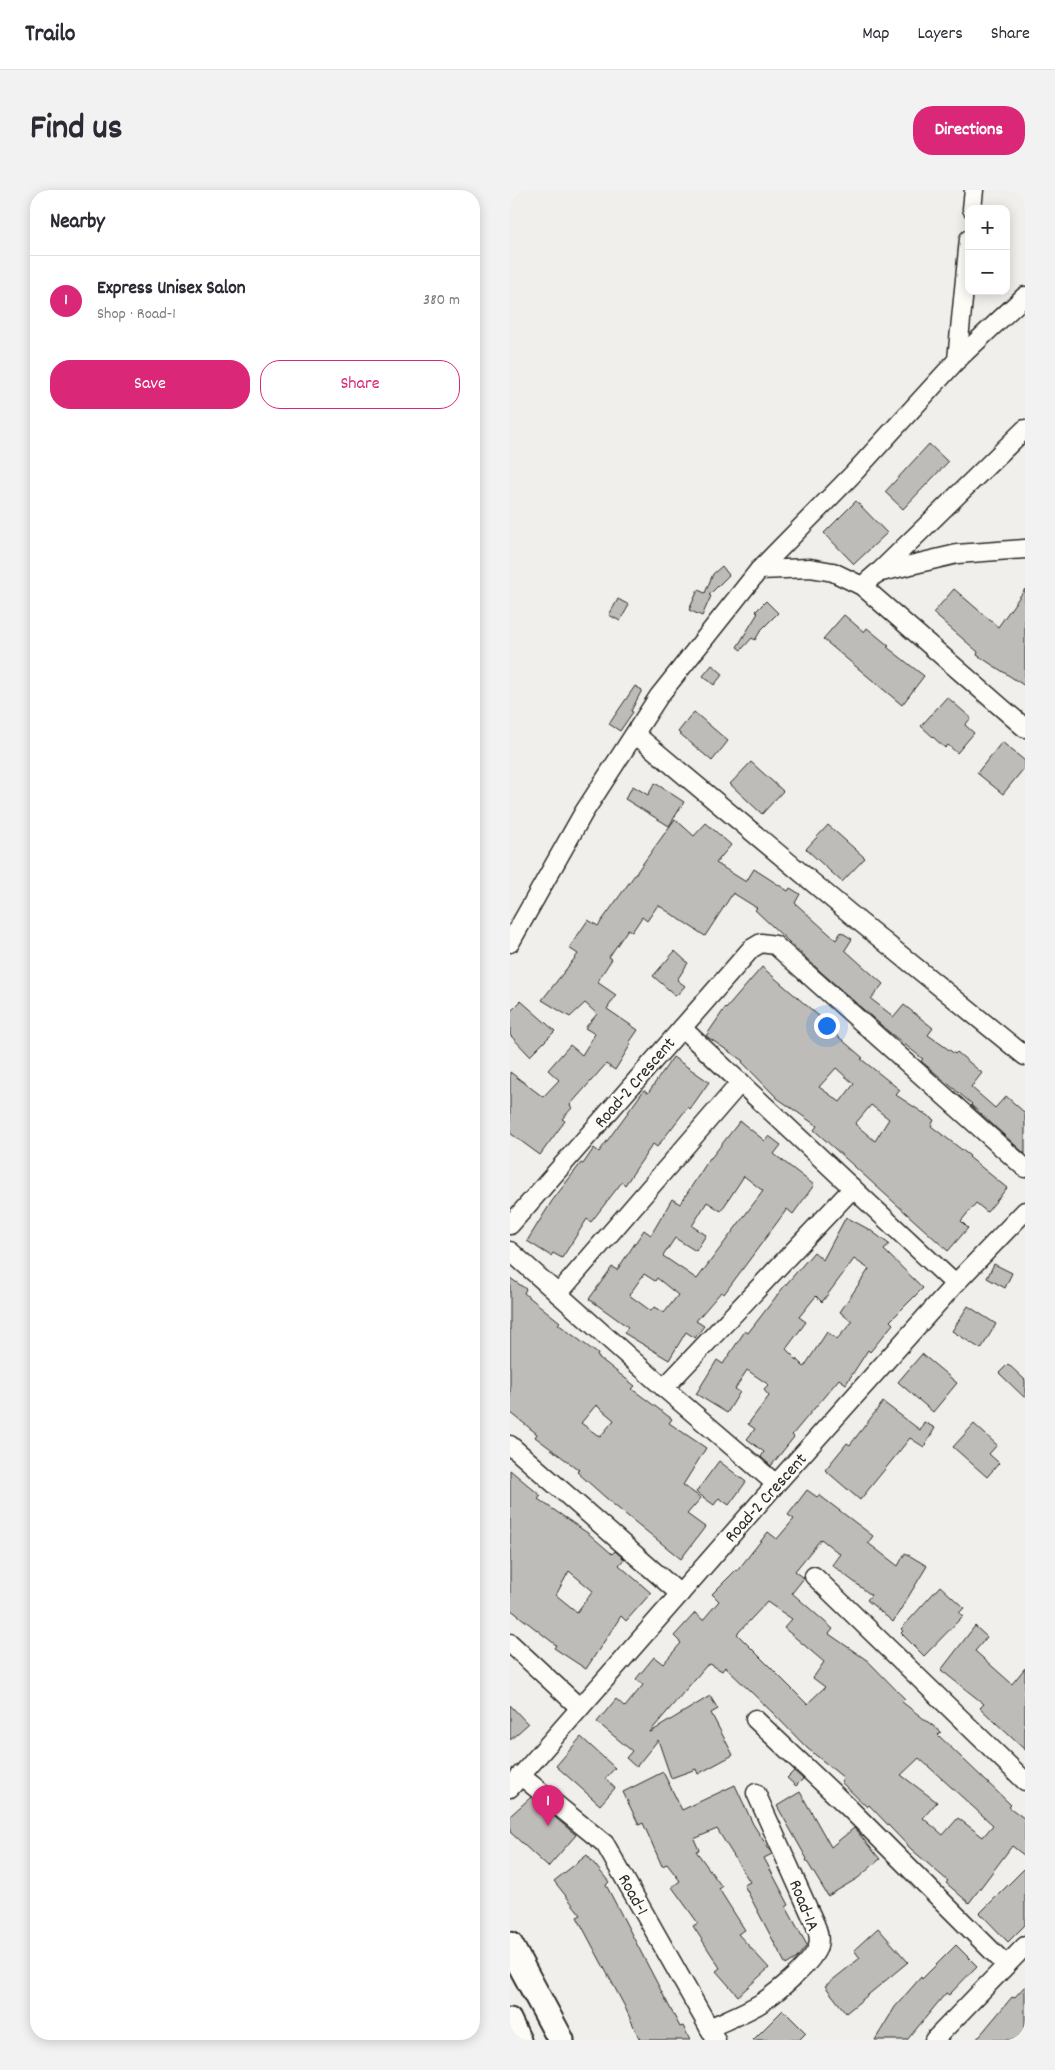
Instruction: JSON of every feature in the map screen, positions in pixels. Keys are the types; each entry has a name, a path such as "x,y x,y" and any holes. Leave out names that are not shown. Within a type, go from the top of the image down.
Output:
{"main road":[{"path":"510,1945 561,2040"}],"street":[{"path":"972,205 974,190"},
{"path":"957,360 968,250"},
{"path":"510,943 584,812 659,696 759,570 852,475 957,360 1025,296"},
{"path":"862,586 1025,429"},
{"path":"877,573 957,554 1025,549"},
{"path":"759,570 810,568 833,572 862,586 1025,728"},
{"path":"635,734 860,922 1025,1056"},
{"path":"510,929 530,908"},
{"name":"Road-2 Crescent","path":"510,1225 752,949 761,943 775,945 1025,1168"},
{"path":"682,1028 955,1284"},
{"path":"558,1294 741,1082"},
{"path":"664,1388 853,1188"},
{"name":"Road-2 Crescent","path":"515,1782 776,1484 955,1284 1025,1211"},
{"path":"510,1251 664,1388 776,1484"},
{"path":"510,1445 680,1594"},
{"path":"814,1576 1025,1781"},
{"path":"510,1643 580,1708"},
{"path":"755,1719 848,1808 1006,1965"},
{"name":"Road-1","path":"515,1782 605,1844 712,2034"},
{"name":"Road-1A","path":"712,2034 762,2002 802,1969 814,1956 819,1944 815,1924 756,1793"},
{"path":"934,2040 1025,1946"},
{"path":"510,2020 520,2040"}],"building":[{"path":"929,444 948,462 903,509 885,492"},
{"path":"856,501 887,533 854,564 824,533"},
{"path":"722,566 729,575 709,595 711,596 702,616 689,610 698,590 705,593 713,574"},
{"path":"954,589 998,627 1025,589 1025,686 977,655 978,652 933,613"},
{"path":"618,599 629,605 620,621 609,615"},
{"path":"766,601 778,613 761,630 755,640 752,638 741,650 737,647 758,613 756,611"},
{"path":"844,615 864,632 867,628 889,646 887,647 924,676 902,705 823,639"},
{"path":"712,665 723,674 714,685 703,676"},
{"path":"635,686 642,690 631,711 633,712 620,731 609,724"},
{"path":"947,697 971,718 965,725 974,733 957,753 948,745 945,748 921,726"},
{"path":"694,712 728,741 712,761 678,732"},
{"path":"1002,742 1025,761 1025,767 1003,794 977,773"},
{"path":"751,762 783,791 762,814 730,784"},
{"path":"655,783 684,802 669,826 625,799 633,786 648,795"},
{"path":"675,819 694,836 706,823 731,845 716,863 746,882 754,869 788,891 790,888 800,894 795,903 836,940 841,932 852,939 845,950 883,984 871,999 894,1017 904,1005 933,1028 928,1035 955,1054 957,1052 982,1073 971,1087 995,1108 1006,1096 1025,1113 1025,1154 972,1104 921,1061 923,1059 889,1032 821,972 755,910 757,908 733,893 705,936 658,905 647,921 642,917 632,932 628,929 609,957 612,959 597,982 616,995 607,1009 638,1030 629,1043 631,1044 615,1070 606,1064 570,1105 572,1108 562,1119 565,1121 540,1155 510,1133 510,1072 543,1097 559,1080 548,1070 570,1045 582,1055 595,1034 585,1028 597,1014 585,1003 570,1017 542,1000 578,954 569,948 588,920 598,926"},
{"path":"828,825 865,858 842,882 806,849"},
{"path":"675,951 688,963 677,980 685,986 676,996 653,976"},
{"path":"762,967 828,1024 826,1026 863,1058 861,1059 900,1090 896,1095 934,1120 931,1126 1007,1188 987,1212 976,1203 961,1221 968,1228 948,1251 814,1130 817,1126 777,1098 743,1061 706,1036","holes":["836,1068 854,1084 840,1102 819,1087","871,1105 889,1119 875,1141 855,1124"]},
{"path":"521,1001 555,1031 530,1056 510,1035 510,1012"},
{"path":"673,1057 709,1082 690,1109 688,1107 657,1147 653,1144 625,1185 622,1182 591,1222 587,1219 562,1258 553,1253 551,1256 527,1241 552,1201 581,1163 583,1164 594,1148 599,1152 644,1090 648,1093"},
{"path":"740,1121 765,1141 769,1136 781,1145 774,1154 814,1185 793,1214 787,1209 724,1294 721,1292 696,1321 704,1326 695,1338 686,1332 669,1360 624,1333 628,1327 589,1299 612,1267 617,1270 644,1230 651,1235 672,1199 680,1204 711,1158","holes":["744,1176 763,1191 697,1279 663,1256 675,1238 696,1251 706,1235 692,1226 707,1202 721,1211","644,1274 655,1281 657,1278 678,1295 664,1313 654,1307 651,1311 629,1295"]},
{"path":"846,1217 870,1230 889,1244 884,1250 923,1288 890,1321 893,1324 870,1352 868,1350 846,1384 839,1379 792,1435 794,1437 771,1466 761,1457 764,1452 747,1439 755,1429 748,1424 769,1396 764,1390 769,1385 747,1370 735,1389 740,1392 727,1413 696,1394 717,1360 723,1364 745,1331 748,1333 814,1252 823,1260","holes":["854,1259 869,1269 840,1312 852,1322 837,1339 827,1332 804,1367 786,1349 806,1322 799,1317 816,1296 822,1302"]},
{"path":"994,1264 1012,1273 1005,1288 987,1278"},
{"path":"510,1278 526,1289 524,1293 560,1322 558,1324 598,1354 597,1356 635,1386 632,1389 672,1419 669,1423 706,1448 683,1485 701,1498 687,1514 705,1527 681,1559 614,1505 577,1472 579,1470 535,1437 537,1434 510,1412","holes":["596,1405 614,1420 600,1437 581,1423"]},
{"path":"968,1306 996,1324 981,1349 952,1331"},
{"path":"922,1354 957,1383 933,1412 898,1382"},
{"path":"1008,1364 1025,1380 1025,1398 999,1373"},
{"path":"883,1402 920,1430 924,1422 935,1428 924,1447 910,1438 860,1500 825,1470 847,1443 850,1445"},
{"path":"974,1424 997,1445 989,1454 999,1463 987,1477 953,1447"},
{"path":"719,1461 746,1482 729,1505 719,1498 714,1505 696,1492"},
{"path":"510,1470 541,1496 538,1499 589,1534 612,1554 615,1551 624,1559 619,1565 651,1593 626,1621 621,1616 586,1669 554,1648 556,1645 510,1609","holes":["569,1571 593,1591 577,1612 556,1595"]},
{"path":"807,1490 817,1497 819,1495 873,1536 868,1543 898,1566 905,1553 927,1566 893,1622 867,1600 871,1595 832,1565 840,1554 821,1539 795,1571 804,1578 792,1593 833,1629 829,1634 868,1661 905,1699 902,1702 941,1732 938,1735 1011,1805 1009,1807 1025,1819 1025,1856 1012,1846 969,1903 946,1883 948,1881 911,1849 869,1805 867,1807 841,1782 844,1778 807,1748 725,1667 722,1671 710,1664 706,1666 649,1733 710,1696 718,1709 711,1713 733,1755 698,1774 696,1769 671,1778 658,1740 636,1767 626,1758 632,1751 597,1722 616,1699 625,1707 643,1685 636,1679 654,1657 663,1664 681,1643 674,1636 695,1613 703,1620 719,1601 712,1594 737,1571 768,1532 777,1539 794,1519 788,1515","holes":["767,1602 792,1619 784,1628 824,1662 813,1678 825,1687 807,1704 737,1634","919,1758 993,1825 983,1837 958,1818 943,1835 923,1818 937,1802 901,1775"]},
{"path":"940,1586 964,1608 959,1613 963,1616 924,1656 901,1633 903,1631 901,1629"},
{"path":"975,1626 987,1637 975,1651 1012,1684 1025,1668 1025,1750 980,1708 984,1704 941,1670"},
{"path":"510,1705 528,1724 510,1740"},
{"path":"581,1737 615,1768 605,1779 615,1788 600,1805 556,1766"},
{"path":"794,1771 803,1779 796,1786 787,1778"},
{"path":"663,1772 682,1810 735,1785 753,1824 772,1854 764,1858 789,1905 786,1907 807,1945 797,1958 786,1965 744,1885 750,1882 717,1829 694,1839 699,1850 696,1851 722,1887 719,1889 745,1930 738,1934 769,1968 738,1996 716,1971 720,1968 693,1926 698,1923 672,1887 680,1881 667,1864 662,1866 643,1823 639,1825 623,1792"},
{"path":"800,1792 831,1847 854,1828 880,1859 858,1878 828,1896 777,1806"},
{"path":"531,1797 576,1835 548,1867 510,1832 510,1816"},
{"path":"587,1855 609,1882 606,1885 680,2027 683,2026 690,2040 640,2040 624,2005 577,1917 581,1915 554,1881"},
{"path":"1025,1868 1025,1925 1008,1942 980,1913"},
{"path":"878,1928 908,1962 846,2013 825,1986 860,1958 854,1950"},
{"path":"956,1945 977,1966 949,1995 946,1993 907,2040 875,2040 895,2007 921,1977 922,1979"},
{"path":"1025,1986 1025,2040 976,2040 1012,1997 1014,1998"},
{"path":"783,2010 806,2033 799,2040 753,2040"}],"place":[{"name":"Express Unisex Salon","path":"548,1826"}]}
